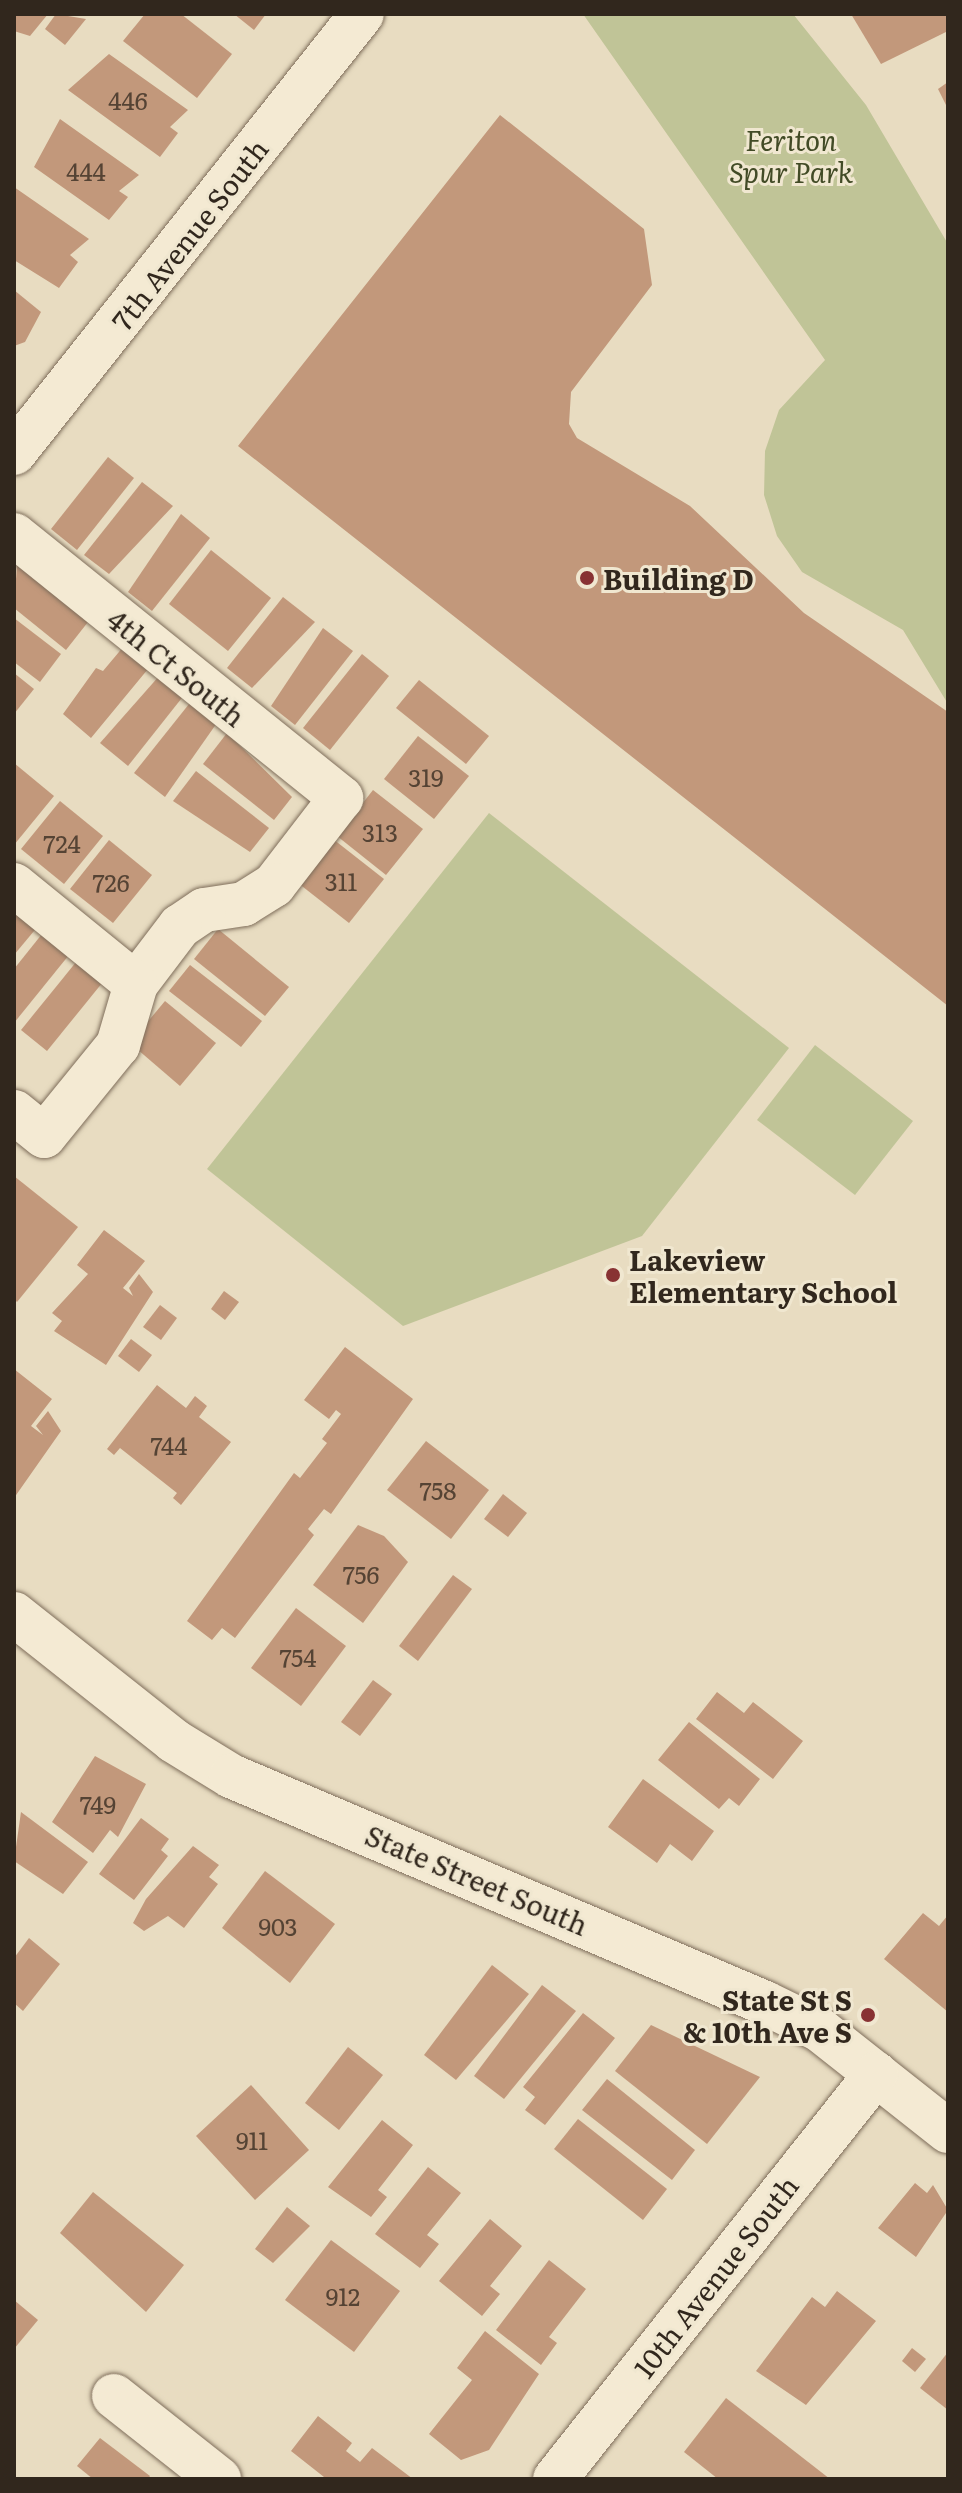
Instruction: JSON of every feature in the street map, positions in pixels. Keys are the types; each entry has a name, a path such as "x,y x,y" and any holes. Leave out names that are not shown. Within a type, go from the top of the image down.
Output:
{"street":[{"name":"7th Avenue South","path":"14,453 362,14"},
{"name":"4th Ct South","path":"14,535 341,798 274,885 244,904 204,910 180,926 136,984"},
{"path":"14,885 136,984 118,1045 29,1124"},
{"name":"State Street South","path":"14,1614 174,1741 231,1776 765,2003 820,2030 948,2131"},
{"name":"10th Avenue South","path":"555,2479 876,2074"},
{"path":"114,2396 219,2479"}],"green space":[{"name":"Feriton Spur Park","path":"583,14 793,14 866,105 948,244 948,704 903,630 802,572 777,536 764,495 765,451 779,410 825,360"},
{"path":"489,813 789,1048 642,1236 403,1326 207,1169"},
{"path":"815,1045 913,1121 855,1195 757,1120"}],"building":[{"path":"14,14 48,14 30,36 14,31"},
{"path":"56,14 86,19 65,45 45,29"},
{"path":"145,14 181,14 232,54 197,98 123,41"},
{"path":"234,14 266,14 254,30"},
{"path":"851,14 948,14 948,31 881,64"},
{"path":"109,54 188,110 170,127 178,133 160,157 68,90"},
{"path":"948,82 948,109 938,89"},
{"name":"Building D","path":"500,115 644,229 652,285 571,392 569,424 577,438 690,506 804,613 948,712 948,1006 238,446"},
{"path":"60,119 139,175 119,191 128,197 109,220 34,167"},
{"path":"14,187 89,239 70,255 78,262 59,288 14,260"},
{"path":"14,290 41,312 25,342 14,346"},
{"path":"108,457 134,478 77,550 51,529"},
{"path":"142,482 173,506 109,574 84,555"},
{"path":"181,514 210,538 152,611 128,592"},
{"path":"211,550 271,598 228,651 169,604"},
{"path":"17,565 88,622 66,650 14,608"},
{"path":"283,597 315,622 252,688 227,668"},
{"path":"14,618 61,654 40,682 14,662"},
{"path":"323,628 353,651 295,725 271,706"},
{"path":"124,646 148,669 91,738 63,714 96,668 103,671"},
{"path":"362,654 389,676 330,750 303,728"},
{"path":"14,673 34,689 14,714"},
{"path":"160,675 185,694 128,766 100,743"},
{"path":"419,680 489,736 466,764 396,708"},
{"path":"193,699 219,720 165,797 134,773"},
{"path":"227,733 292,797 274,820 203,764"},
{"path":"418,736 469,776 434,819 384,779"},
{"path":"14,763 54,796 14,845"},
{"path":"196,771 269,828 250,852 173,801"},
{"path":"373,790 423,829 386,875 337,836"},
{"path":"60,801 103,836 64,884 21,849"},
{"path":"333,839 384,879 349,923 298,883"},
{"path":"109,840 152,875 113,923 70,889"},
{"path":"14,905 39,925 14,955"},
{"path":"46,929 73,950 14,1023 14,969"},
{"path":"218,929 289,987 265,1016 194,959"},
{"path":"81,956 107,977 47,1051 21,1030"},
{"path":"190,965 262,1021 241,1047 169,991"},
{"path":"165,1001 216,1043 180,1086 130,1043"},
{"path":"14,1176 78,1227 17,1302 14,1299"},
{"path":"104,1230 145,1261 123,1288 133,1296 129,1288 139,1274 153,1292 106,1365 54,1331 62,1321 52,1313 88,1274 77,1265"},
{"path":"224,1291 239,1302 225,1320 211,1309"},
{"path":"160,1305 177,1318 161,1340 143,1327"},
{"path":"131,1339 152,1355 139,1372 118,1356"},
{"path":"345,1347 413,1399 331,1514 324,1509 308,1529 314,1535 235,1638 222,1628 212,1640 187,1621 294,1473 300,1478 327,1443 322,1439 341,1414 336,1410 329,1419 304,1400"},
{"path":"14,1369 52,1399 31,1426 43,1435 36,1426 48,1411 61,1431 14,1498"},
{"path":"157,1385 186,1408 195,1396 207,1406 199,1417 231,1442 181,1505 173,1498 177,1493 120,1448 114,1455 107,1449"},
{"path":"426,1441 489,1490 451,1539 387,1490"},
{"path":"503,1494 527,1513 508,1537 484,1519"},
{"path":"358,1525 384,1536 408,1562 363,1623 313,1585"},
{"path":"453,1575 472,1589 418,1661 399,1646"},
{"path":"296,1608 346,1646 301,1706 251,1668"},
{"path":"373,1680 392,1694 360,1736 341,1722"},
{"path":"717,1692 744,1713 753,1702 803,1741 773,1779 696,1719"},
{"path":"689,1722 760,1779 739,1806 729,1798 719,1809 658,1760"},
{"path":"95,1756 146,1784 118,1837 110,1830 93,1853 52,1822"},
{"path":"643,1779 714,1831 692,1861 670,1844 657,1863 608,1827"},
{"path":"21,1812 88,1862 63,1894 14,1861"},
{"path":"141,1818 169,1839 161,1850 168,1856 134,1900 99,1874"},
{"path":"193,1846 219,1865 209,1877 218,1884 184,1928 168,1916 144,1931 133,1923 146,1899"},
{"path":"265,1871 335,1924 290,1983 222,1928"},
{"path":"923,1913 939,1926 948,1915 948,2012 884,1959"},
{"path":"29,1938 60,1964 23,2011 14,2003 14,1958"},
{"path":"492,1965 529,1994 456,2080 424,2055"},
{"path":"542,1985 576,2011 504,2099 474,2076"},
{"path":"583,2013 615,2038 545,2125 525,2110 535,2097 523,2087"},
{"path":"651,2025 760,2077 707,2144 615,2071"},
{"path":"348,2047 383,2075 339,2130 305,2103"},
{"path":"607,2079 695,2150 672,2180 582,2110"},
{"path":"251,2085 309,2150 255,2200 196,2136"},
{"path":"578,2119 667,2189 643,2220 554,2149"},
{"path":"382,2120 413,2145 378,2190 387,2197 371,2217 328,2187"},
{"path":"428,2167 461,2193 427,2235 439,2244 420,2268 375,2234"},
{"path":"915,2183 927,2193 933,2185 948,2210 916,2257 878,2228"},
{"path":"93,2192 184,2265 146,2312 60,2233"},
{"path":"287,2207 310,2226 273,2263 255,2249"},
{"path":"490,2219 522,2246 490,2286 500,2294 482,2316 439,2281"},
{"path":"331,2240 400,2291 354,2352 285,2300"},
{"path":"549,2260 586,2289 549,2337 557,2343 541,2365 496,2330"},
{"path":"837,2291 876,2321 806,2405 756,2371 812,2297 825,2307"},
{"path":"14,2300 38,2320 14,2349"},
{"path":"485,2331 539,2374 489,2450 461,2460 429,2434 472,2380 457,2368"},
{"path":"912,2348 926,2359 915,2372 902,2361"},
{"path":"948,2352 948,2410 920,2388"},
{"path":"726,2398 830,2479 718,2479 684,2452"},
{"path":"318,2416 352,2443 346,2451 360,2462 372,2448 413,2479 324,2477 291,2451"},
{"path":"100,2438 150,2476 148,2479 93,2479 77,2466"}],"place":[{"name":"Building D","path":"587,578"},
{"name":"Lakeview Elementary School","path":"613,1275"},
{"name":"State St S & 10th Ave S","path":"868,2015"}]}
